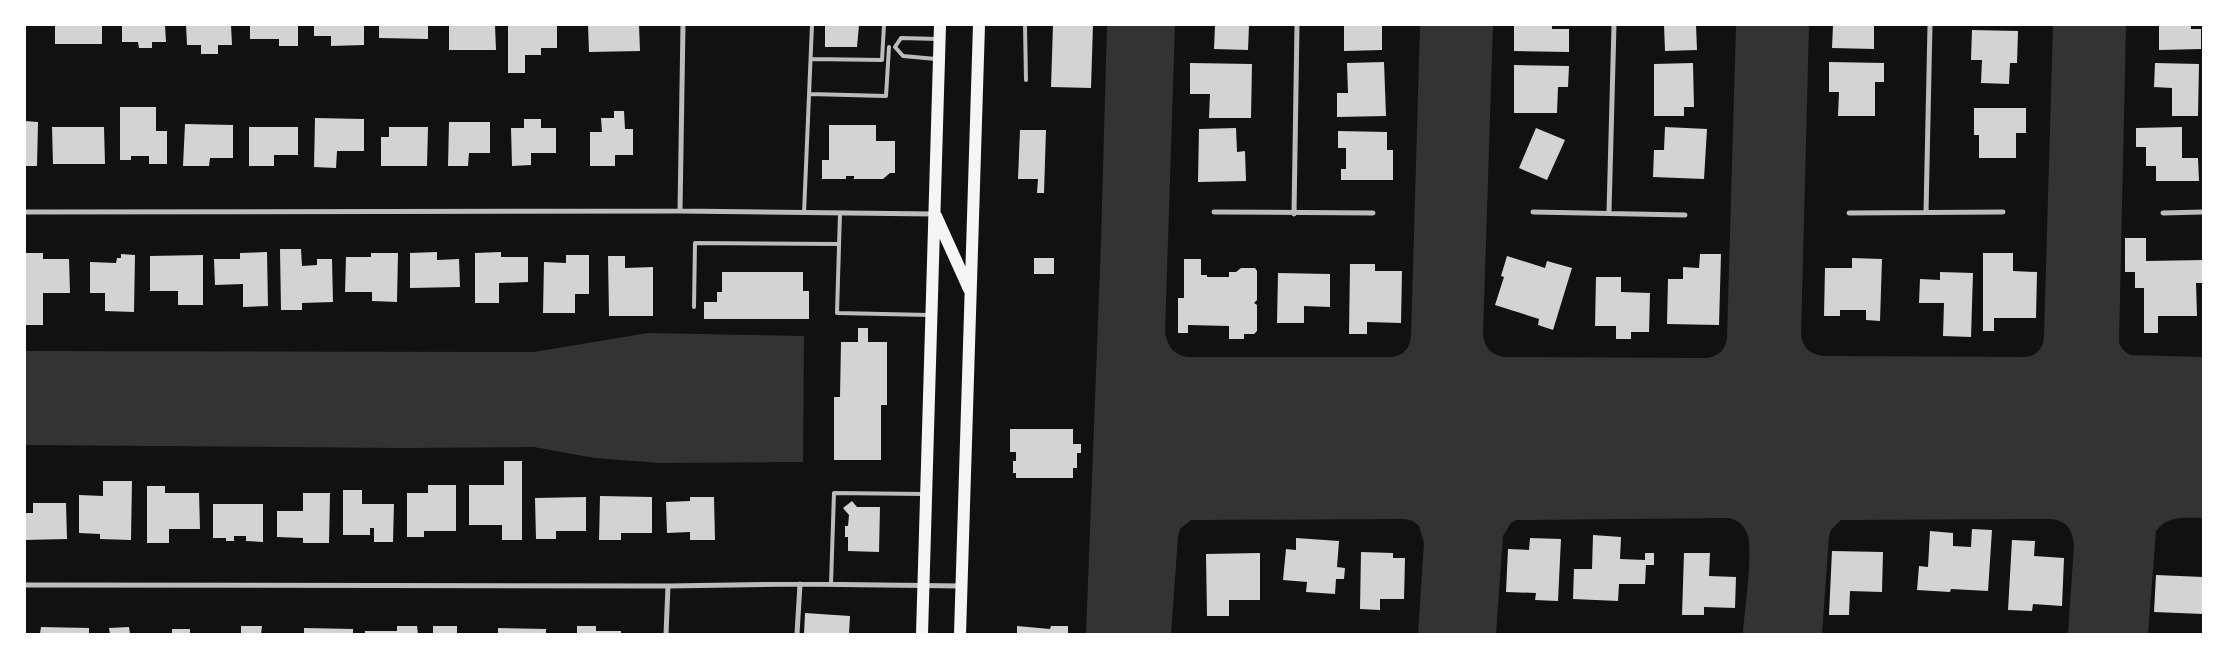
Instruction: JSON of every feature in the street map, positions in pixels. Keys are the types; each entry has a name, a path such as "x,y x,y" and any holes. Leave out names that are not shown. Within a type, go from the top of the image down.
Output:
{"main road":[{"path":"922,634 940,25"},
{"path":"960,634 979,25"},
{"path":"935,214 971,294"}],"street":[{"path":"680,211 683,25"},
{"path":"1294,214 1297,25"},
{"path":"1609,212 1614,25"},
{"path":"1926,212 1930,25"},
{"path":"25,212 680,211 935,214"},
{"path":"1214,212 1373,213"},
{"path":"1533,212 1685,214"},
{"path":"1849,213 2003,212"},
{"path":"2163,213 2203,212"},
{"path":"797,634 800,584"},
{"path":"25,585 668,586 924,584 962,586"},
{"path":"666,634 668,586"}],"lane":[{"path":"804,213 812,25"},
{"path":"811,59 882,60 884,25"},
{"path":"1025,25 1026,80"},
{"path":"883,47 894,46 901,38 940,40"},
{"path":"894,46 903,56 939,59"},
{"path":"810,94 886,96 889,47"},
{"path":"840,213 838,313 932,315"},
{"path":"694,307 695,244 839,244"},
{"path":"831,584 834,493 927,494"}],"shaded area":[{"path":"1107,25 1175,25 1165,333 1170,346 1178,354 1187,357 1392,357 1400,355 1405,351 1411,337 1420,25 1493,25 1483,334 1487,347 1495,354 1504,357 1708,358 1721,351 1725,346 1727,338 1736,25 1809,25 1801,336 1806,348 1814,354 1823,356 2026,357 2034,355 2039,350 2044,336 2053,25 2126,25 2119,343 2123,350 2130,355 2203,357 2203,518 2177,518 2166,522 2156,531 2148,634 2068,634 2074,545 2068,527 2062,522 2052,519 1841,520 1831,530 1829,537 1822,634 1743,634 1749,566 1749,541 1744,527 1730,518 1516,520 1511,523 1503,536 1496,634 1418,634 1424,543 1419,526 1413,521 1405,519 1191,520 1180,529 1178,537 1171,634 1086,634"},
{"path":"648,333 804,336 803,462 660,463 594,458 534,447 401,448 25,445 25,351 534,352"}],"building":[{"path":"55,25 102,25 102,44 55,44"},
{"path":"122,25 165,25 166,42 152,42 152,48 139,48 138,42 122,42"},
{"path":"186,25 231,25 232,45 218,45 218,54 201,54 201,45 187,45"},
{"path":"250,25 298,25 298,46 279,46 279,39 250,39"},
{"path":"314,25 364,25 364,45 331,46 331,36 314,36"},
{"path":"379,25 428,25 428,39 379,38"},
{"path":"449,25 495,25 496,50 449,50"},
{"path":"508,25 557,25 557,48 541,48 541,55 525,55 525,73 508,73"},
{"path":"588,25 639,25 640,51 589,52"},
{"path":"825,25 859,25 857,47 825,47"},
{"path":"1053,25 1093,25 1091,88 1051,87"},
{"path":"1215,25 1249,25 1248,50 1214,49"},
{"path":"1344,25 1382,25 1382,50 1344,51"},
{"path":"1514,25 1552,25 1552,29 1569,29 1569,52 1514,51"},
{"path":"1664,25 1696,25 1697,50 1665,51"},
{"path":"1833,25 1874,25 1874,49 1832,48"},
{"path":"2159,25 2191,25 2191,29 2201,29 2201,49 2159,50"},
{"path":"1972,30 2018,31 2017,63 2010,63 2009,84 1981,83 1982,60 1971,60"},
{"path":"1384,62 1386,116 1337,117 1337,93 1348,93 1347,63"},
{"path":"1829,62 1884,63 1884,82 1875,82 1875,116 1838,116 1839,92 1829,92"},
{"path":"1190,63 1252,64 1251,118 1209,118 1210,94 1190,94"},
{"path":"1693,63 1694,107 1684,107 1684,116 1654,116 1654,64"},
{"path":"2155,63 2199,64 2198,116 2172,116 2172,88 2154,87"},
{"path":"1514,65 1569,66 1568,87 1558,87 1557,113 1514,113"},
{"path":"120,107 156,107 156,131 167,131 167,164 149,164 149,156 131,156 131,160 120,160"},
{"path":"1974,108 2026,108 2026,133 2016,133 2016,158 1979,158 1979,135 1974,135"},
{"path":"614,111 624,111 625,129 633,129 633,155 615,155 615,166 590,166 590,132 602,132 601,118 614,118"},
{"path":"315,118 364,119 364,151 337,151 336,168 314,167"},
{"path":"524,119 541,119 541,128 556,128 556,153 531,153 531,165 512,166 511,128 524,128"},
{"path":"25,121 38,122 37,166 25,166"},
{"path":"449,122 490,122 490,153 469,153 468,166 448,166"},
{"path":"185,124 233,125 233,158 210,158 209,166 183,166"},
{"path":"829,125 876,125 876,141 895,141 895,173 890,173 883,179 854,179 854,176 846,176 846,179 822,179 822,160 829,160"},
{"path":"52,127 104,127 105,164 53,164"},
{"path":"249,127 298,127 298,155 274,155 274,166 249,166"},
{"path":"389,127 428,127 427,166 381,166 381,137 389,137"},
{"path":"1665,127 1707,129 1704,179 1653,177 1654,150 1664,150"},
{"path":"2182,127 2182,158 2198,158 2199,181 2156,181 2156,166 2146,166 2146,147 2136,147 2136,128"},
{"path":"1236,128 1237,152 1245,151 1246,181 1198,182 1199,129"},
{"path":"1536,128 1565,140 1547,180 1519,168"},
{"path":"1020,130 1046,130 1044,193 1037,193 1038,179 1018,179"},
{"path":"1338,131 1387,132 1387,150 1393,150 1393,180 1341,180 1341,169 1346,169 1346,148 1338,148"},
{"path":"2125,238 2146,238 2146,261 2203,260 2203,283 2196,283 2197,316 2158,316 2158,333 2144,333 2144,288 2135,288 2135,272 2125,272"},
{"path":"280,249 301,249 302,266 317,265 317,259 332,259 333,302 302,303 302,310 281,310"},
{"path":"267,252 268,306 243,307 243,284 215,285 214,259 240,259 240,253"},
{"path":"437,252 437,260 459,259 460,287 410,288 410,253"},
{"path":"501,252 501,257 528,257 528,282 499,283 499,303 475,303 475,253"},
{"path":"25,253 43,253 43,259 69,259 70,293 43,293 43,325 25,325"},
{"path":"371,253 398,253 397,302 372,301 372,292 345,292 346,257 371,257"},
{"path":"1983,253 2013,253 2013,271 2037,272 2036,318 1994,318 1994,331 1983,331"},
{"path":"121,254 135,255 134,312 105,311 105,293 90,293 90,262 116,263 117,258 121,258"},
{"path":"1700,254 1721,254 1719,325 1667,324 1668,279 1683,279 1683,267 1699,268"},
{"path":"203,255 203,305 178,305 178,291 150,291 150,256"},
{"path":"566,255 589,255 589,294 575,294 575,313 543,313 544,262 566,263"},
{"path":"608,256 625,256 625,268 653,267 653,316 609,316"},
{"path":"1507,256 1545,268 1547,261 1572,268 1553,330 1538,325 1539,319 1495,305 1504,277 1501,276"},
{"path":"1034,258 1054,258 1054,274 1034,274"},
{"path":"1852,258 1882,259 1880,321 1866,320 1866,310 1840,310 1840,316 1824,316 1825,268 1852,268"},
{"path":"1184,259 1201,259 1201,275 1207,275 1207,277 1229,277 1229,272 1236,272 1241,268 1255,268 1257,271 1257,300 1254,303 1257,305 1257,331 1254,334 1244,334 1244,339 1229,339 1229,326 1188,325 1188,333 1178,333 1178,298 1184,298"},
{"path":"1350,264 1375,264 1375,271 1402,271 1401,323 1367,322 1367,334 1349,334"},
{"path":"722,272 803,272 803,291 809,291 809,319 704,319 704,302 717,302 717,292 722,292"},
{"path":"1940,272 1973,273 1971,337 1943,336 1944,303 1919,303 1920,279 1940,280"},
{"path":"1278,273 1330,274 1330,307 1304,306 1304,323 1277,323"},
{"path":"1596,277 1621,277 1621,292 1650,293 1649,332 1631,332 1631,339 1616,339 1616,326 1595,326"},
{"path":"858,328 868,328 868,342 887,342 887,405 881,405 881,460 834,460 834,397 840,397 841,342 858,342"},
{"path":"1010,429 1073,429 1073,444 1081,444 1081,453 1077,453 1077,468 1073,468 1073,478 1016,478 1016,473 1013,473 1013,461 1016,461 1016,452 1010,452"},
{"path":"504,461 522,461 522,540 502,540 502,525 469,525 469,485 504,485"},
{"path":"103,481 132,481 131,540 100,539 100,534 79,533 79,495 103,496"},
{"path":"428,485 456,485 456,531 424,531 424,537 407,537 407,493 428,493"},
{"path":"147,486 165,486 165,493 199,493 200,529 169,529 169,543 147,543"},
{"path":"343,490 362,490 362,504 394,504 393,542 374,542 374,528 370,528 370,535 343,535"},
{"path":"303,493 330,493 329,543 303,543 303,538 277,537 277,511 303,511"},
{"path":"600,496 652,497 652,533 621,533 621,540 599,540"},
{"path":"586,497 586,531 556,531 556,539 536,539 535,498"},
{"path":"690,497 714,497 715,540 690,540 690,532 667,533 666,502 690,501"},
{"path":"852,501 857,507 880,507 879,552 848,551 848,537 845,537 845,526 848,526 849,515 843,508"},
{"path":"33,503 66,503 67,539 25,540 25,513 33,513"},
{"path":"213,504 263,504 263,542 246,541 246,536 234,536 234,541 226,541 226,538 213,538"},
{"path":"1972,529 1992,530 1988,591 1951,589 1950,592 1917,590 1919,566 1928,567 1930,531 1953,533 1953,546 1971,547"},
{"path":"1593,535 1621,537 1620,559 1645,560 1645,553 1654,553 1654,565 1646,565 1645,584 1619,584 1618,601 1573,599 1574,569 1592,569"},
{"path":"1296,538 1339,541 1337,567 1345,568 1344,579 1336,579 1335,594 1306,592 1307,582 1283,580 1286,549 1296,550"},
{"path":"1530,538 1561,539 1558,601 1535,600 1536,593 1506,592 1508,549 1529,550"},
{"path":"2012,540 2035,541 2034,556 2064,558 2062,606 2033,604 2032,611 2008,610"},
{"path":"1832,551 1883,552 1882,592 1850,591 1849,615 1829,615"},
{"path":"1361,552 1393,553 1393,558 1405,558 1404,599 1380,599 1380,610 1360,609"},
{"path":"1260,553 1260,600 1229,600 1229,616 1207,616 1206,554"},
{"path":"1684,553 1710,553 1709,576 1736,577 1735,608 1704,607 1704,615 1682,615"},
{"path":"2156,575 2203,577 2203,614 2154,612"},
{"path":"805,613 850,616 849,634 804,634"},
{"path":"241,626 262,626 261,634 241,634"},
{"path":"397,626 417,626 418,634 365,634 365,631 397,631"},
{"path":"433,626 457,626 457,634 433,634"},
{"path":"577,626 596,626 596,631 621,631 621,634 577,634"},
{"path":"1017,626 1050,629 1051,626 1068,626 1068,634 1017,634"},
{"path":"41,627 89,628 89,634 40,634"},
{"path":"129,627 130,634 110,634 109,628"},
{"path":"304,628 353,629 353,634 304,634"},
{"path":"498,628 546,629 546,634 498,634"},
{"path":"172,629 190,629 190,634 172,634"}]}
